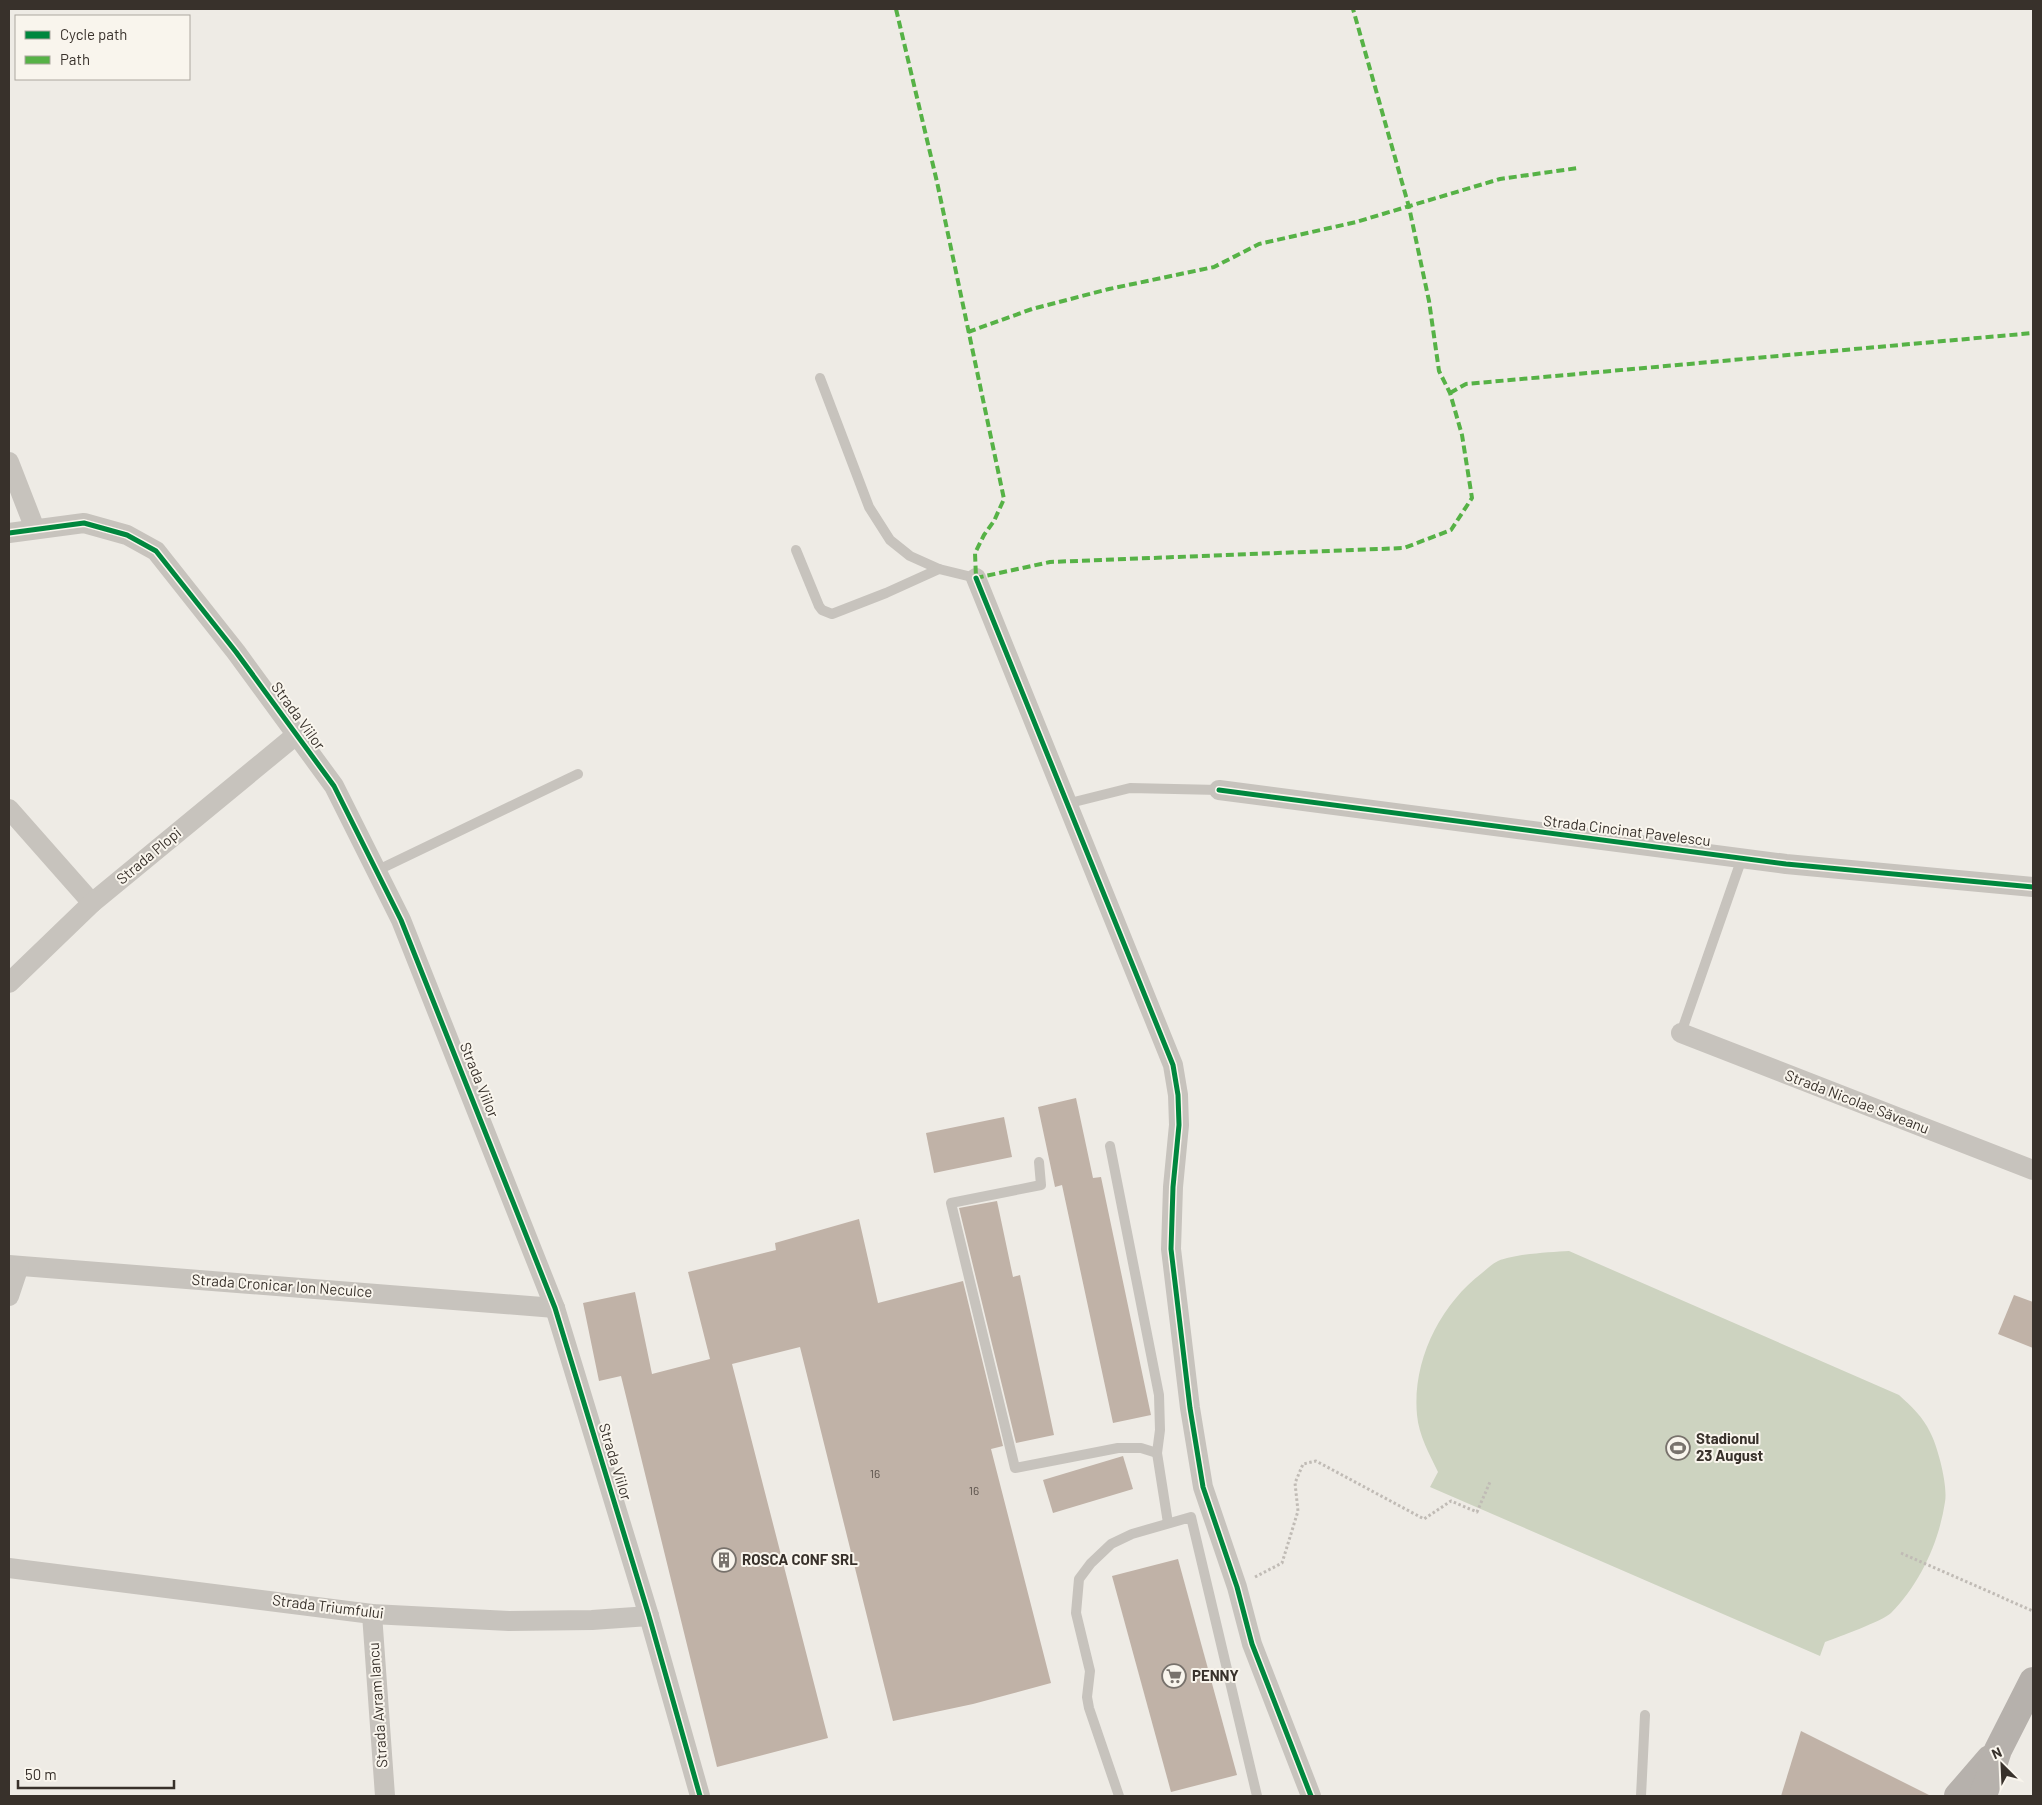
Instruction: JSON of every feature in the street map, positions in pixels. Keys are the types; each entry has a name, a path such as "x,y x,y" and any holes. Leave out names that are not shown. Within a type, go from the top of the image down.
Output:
{"main road":[{"path":"1983,1796 1998,1750 2033,1680"},
{"path":"1958,1796 1998,1750"}],"street":[{"path":"9,462 35,529"},
{"name":"Strada Viilor","path":"9,533 84,523 127,534 156,551 236,652 334,786 401,920 555,1308 649,1616 700,1796"},
{"path":"976,578 1173,1065 1178,1095 1179,1124 1171,1249 1190,1408 1203,1487 1237,1587 1252,1644 1311,1796"},
{"name":"Strada Plopi","path":"9,983 92,903 296,735"},
{"name":"Strada Cincinat Pavelescu","path":"1219,790 1742,858 2033,888"},
{"path":"9,809 92,903"},
{"name":"Strada Nicolae Săveanu","path":"1681,1033 2033,1170"},
{"path":"9,1296 14,1265"},
{"name":"Strada Cronicar Ion Neculce","path":"14,1265 555,1308"},
{"name":"Strada Triumfului","path":"9,1568 372,1614 509,1620 592,1620 649,1616"},
{"name":"Strada Avram Iancu","path":"372,1614 385,1796"}],"lane":[{"path":"820,378 869,507 890,540 910,556 939,569 976,578"},
{"path":"796,550 819,606 822,610 832,614 886,593 939,569"},
{"path":"376,871 578,774"},
{"path":"1066,804 1130,788 1219,790"},
{"path":"1681,1033 1742,858"},
{"path":"1110,1146 1159,1395 1160,1430 1156,1453 1168,1523"},
{"path":"1039,1162 1041,1185 951,1203 1015,1468 1118,1448 1141,1448 1156,1453"},
{"path":"1119,1796 1087,1697 1090,1671 1076,1613 1079,1579 1090,1562 1111,1544 1132,1534 1210,1510"},
{"path":"1190,1517 1257,1796"},
{"path":"1640,1796 1645,1714"}],"path":[{"path":"1237,1587 1282,1563 1298,1511 1295,1483 1303,1464 1316,1461 1424,1519 1451,1501 1477,1512 1490,1482"},
{"path":"1901,1553 2033,1611"}],"green space":[{"path":"1569,1251 1899,1395 1916,1412 1924,1421 1936,1447 1942,1467 1946,1495 1938,1532 1927,1562 1911,1589 1891,1613 1870,1624 1825,1642 1820,1656 1430,1487 1438,1472 1420,1430 1417,1415 1417,1395 1424,1355 1442,1318 1453,1301 1467,1286 1498,1261 1523,1255"}],"building":[{"path":"1076,1098 1093,1178 1101,1177 1151,1415 1113,1423 1062,1185 1055,1187 1038,1107"},
{"path":"1004,1117 1012,1157 934,1173 926,1133"},
{"path":"997,1201 1013,1277 1020,1275 1054,1435 1016,1443 959,1208"},
{"path":"859,1219 878,1303 963,1281 1003,1446 991,1449 1051,1683 973,1704 893,1721 800,1347 732,1364 828,1738 717,1767 621,1376 599,1381 583,1303 635,1292 652,1374 710,1359 688,1272 776,1250 775,1243"},
{"path":"2014,1295 2033,1302 2033,1348 1998,1334"},
{"path":"1123,1456 1133,1489 1053,1513 1043,1480"},
{"name":"PENNY","path":"1178,1559 1237,1775 1171,1792 1112,1576"},
{"path":"1801,1731 1931,1796 1781,1796"}],"marked path":[{"path":"896,9 937,182 1004,499 994,521 975,553 976,578 1050,562 1404,548 1451,530 1472,498 1462,435 1450,393 1439,371 1429,301 1409,207 1353,9"},
{"path":"968,332 1032,309 1109,289 1214,267 1259,244 1356,222 1500,179 1578,168"},
{"path":"1450,393 1466,384 2033,333"}],"cycle path":[{"path":"9,533 84,523 127,535 156,551 236,652 334,786 401,920 555,1308 649,1616 700,1796"},
{"path":"976,578 1173,1065 1178,1095 1179,1125 1173,1187 1171,1249 1190,1408 1203,1487 1237,1587 1252,1644 1311,1796"},
{"path":"1219,790 1786,864 2033,887"}],"place":[{"name":"Stadionul 23 August","path":"1678,1448"},
{"name":"ROSCA CONF SRL","path":"724,1560"},
{"name":"PENNY","path":"1174,1676"}]}
